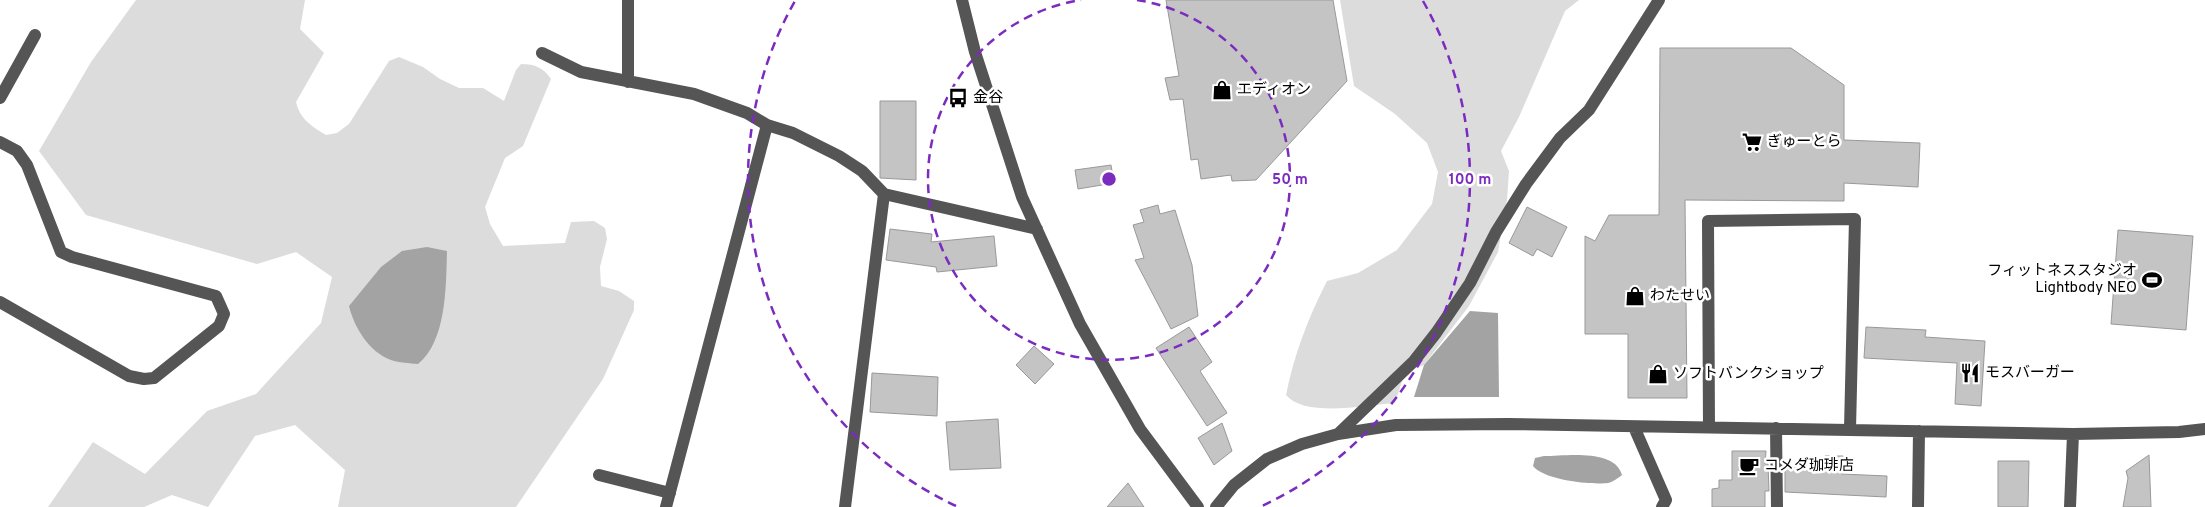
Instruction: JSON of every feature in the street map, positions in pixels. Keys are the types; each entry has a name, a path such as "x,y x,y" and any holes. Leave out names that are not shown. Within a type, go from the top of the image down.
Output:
{"street":[{"path":"628,0 628,82"},
{"path":"962,0 975,52 1022,197 1080,324 1140,429 1198,507"},
{"path":"1338,434 1414,361 1436,333 1470,283 1496,232 1526,184 1560,138 1589,110 1659,0"},
{"path":"0,98 35,35"},
{"path":"542,54 581,72 694,94 726,104 747,113 767,125 793,133 838,156 862,170 884,194 1037,229"},
{"path":"666,507 767,125"},
{"path":"0,142 17,152 27,165 61,252 72,257 216,296 224,314 219,326 154,378 144,379 129,376 0,302"},
{"path":"845,507 884,194"},
{"path":"1709,427 1708,221 1855,219 1850,429"},
{"path":"1216,507 1234,485 1267,459 1302,444 1338,434 1396,425 1508,424 1634,428 1709,427 2073,434 2179,432 2205,429"},
{"path":"1634,428 1666,500 1662,507"},
{"path":"1776,428 1777,507"},
{"path":"1918,507 1919,431"},
{"path":"2070,507 2073,434"},
{"path":"599,474 670,493"}],"shaded area":[{"path":"136,0 305,0 300,29 324,53 296,102 303,118 326,135 337,133 349,124 389,61 399,57 423,67 440,79 459,88 483,88 504,101 516,70 521,64 539,67 551,79 523,146 505,158 485,207 490,224 503,246 565,243 571,222 594,221 605,228 607,239 600,267 601,286 619,291 634,301 634,310 603,379 516,507 338,507 345,470 295,425 255,436 208,507 172,495 144,507 48,507 93,442 145,474 207,411 256,394 321,323 332,277 296,252 257,264 86,215 39,151 91,62"},
{"path":"1340,0 1579,0 1565,11 1519,117 1501,151 1509,171 1507,200 1498,252 1469,306 1424,365 1405,372 1395,403 1321,408 1295,402 1286,395 1297,351 1320,295 1327,281 1358,273 1397,250 1432,204 1438,172 1427,143 1395,114 1354,86"},
{"path":"427,247 447,251 445,295 440,327 428,354 418,364 394,361 383,356 369,345 359,330 349,306 381,267 402,251"},
{"path":"1470,311 1498,313 1499,397 1414,397 1424,365"},
{"path":"1588,455 1600,457 1618,466 1622,475 1610,482 1568,481 1547,475 1533,466 1535,458"}],"building":[{"path":"1166,0 1333,0 1347,81 1256,180 1232,181 1231,175 1201,179 1198,159 1191,160 1183,99 1170,100 1165,78 1179,76"},
{"path":"1660,48 1791,48 1844,85 1844,140 1920,143 1918,187 1844,183 1844,201 1685,200 1687,398 1628,398 1628,334 1585,334 1585,236 1595,241 1609,215 1659,215"},
{"path":"880,101 916,101 916,180 880,178"},
{"path":"1111,165 1114,183 1078,189 1075,170"},
{"path":"1158,205 1160,214 1175,210 1192,265 1198,316 1171,329 1135,260 1144,258 1133,225 1144,222 1140,210"},
{"path":"1527,207 1567,227 1552,257 1537,249 1533,256 1509,243"},
{"path":"890,229 932,234 931,242 994,236 997,266 937,272 936,267 886,260"},
{"name":"フィットネススタジオ Lightbody NEO","path":"2118,230 2193,236 2186,330 2111,324"},
{"path":"1189,327 1212,362 1200,371 1227,413 1207,426 1156,348"},
{"path":"1866,327 1926,330 1925,337 1985,341 1981,406 1955,404 1957,363 1864,358"},
{"path":"1034,346 1054,364 1035,384 1016,365"},
{"path":"872,373 938,377 937,416 870,412"},
{"path":"998,419 1001,468 950,470 946,422"},
{"path":"1222,423 1232,451 1214,465 1198,438"},
{"name":"コメダ珈琲店","path":"1732,451 1766,451 1765,464 1768,464 1769,491 1765,491 1765,507 1712,507 1712,489 1719,488 1719,480 1732,480"},
{"path":"2149,455 2151,507 2123,507 2128,478 2126,471"},
{"path":"1825,456 1843,456 1842,474 1887,476 1886,497 1785,492 1785,465 1824,468"},
{"path":"1998,461 2029,461 2028,507 1998,507"},
{"path":"1128,483 1144,507 1107,507"}],"place":[{"name":"エディオン","path":"1222,90"},
{"name":"金谷","path":"958,98"},
{"name":"ぎゅーとら","path":"1752,142"},
{"name":"フィットネススタジオ Lightbody NEO","path":"2152,280"},
{"name":"わたせい","path":"1635,296"},
{"name":"モスバーガー","path":"1970,373"},
{"name":"ソフトバンクショップ","path":"1658,374"},
{"name":"コメダ珈琲店","path":"1749,466"}]}
